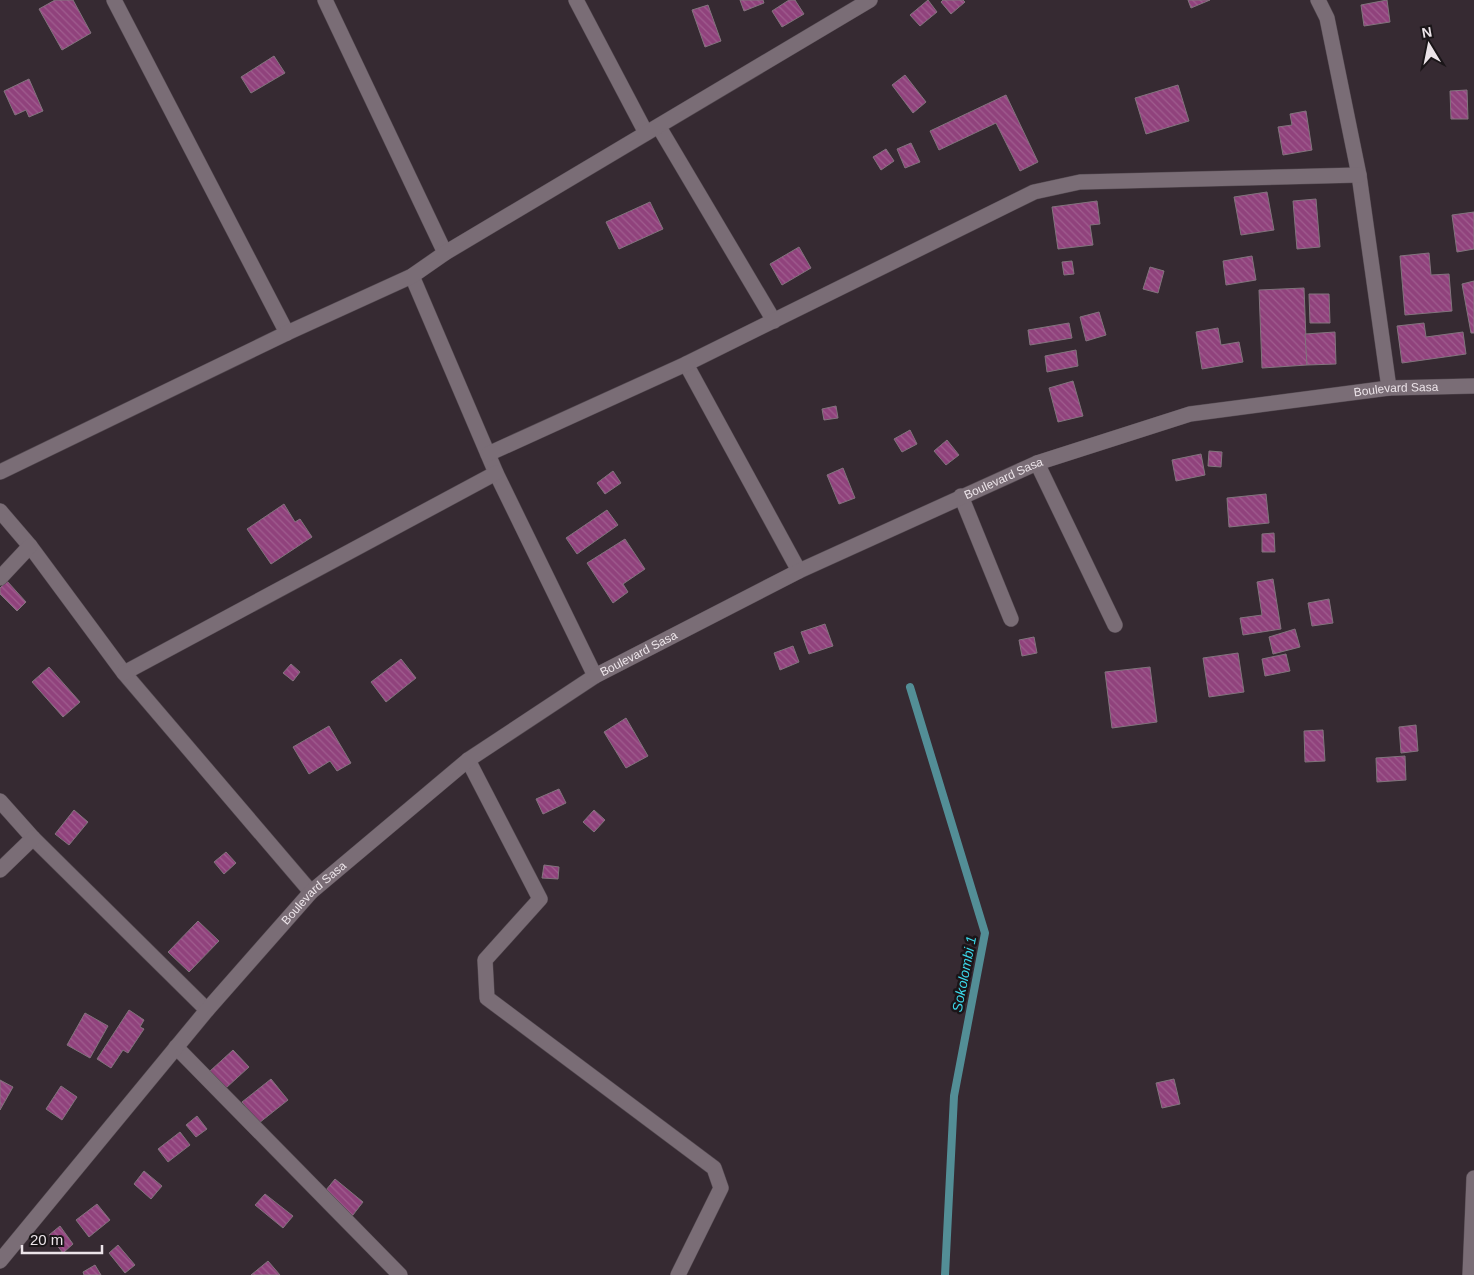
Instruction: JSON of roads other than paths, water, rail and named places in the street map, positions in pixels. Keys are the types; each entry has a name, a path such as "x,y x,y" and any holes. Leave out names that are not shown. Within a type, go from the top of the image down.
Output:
{"street":[{"path":"114,0 287,333"},
{"path":"325,0 445,253"},
{"path":"576,0 653,130 774,321"},
{"path":"0,472 287,333 412,276 445,253 870,0"},
{"path":"1318,0 1328,18 1359,176 1389,388"},
{"path":"488,454 686,364 1034,192 1080,182 1359,176"},
{"path":"412,276 496,473 595,676"},
{"path":"686,364 798,571"},
{"name":"Boulevard Sasa","path":"0,1261 207,1010 311,892 468,760 595,676 798,571 1037,463 1190,414 1389,388 1474,386"},
{"path":"1037,463 1115,625"},
{"path":"124,673 496,473"},
{"path":"961,496 1011,619"},
{"path":"0,511 30,546 124,673 311,892"},
{"path":"0,578 30,546"},
{"path":"468,760 540,899 485,960 487,998 714,1168 721,1188 678,1275"},
{"path":"0,801 34,838 207,1010"},
{"path":"0,870 34,838"},
{"path":"176,1047 400,1275"},
{"path":"1470,1275 1474,1178"}],"waterway":[{"name":"Sokolombi 1","path":"910,687 985,933 954,1096 945,1275"}]}
